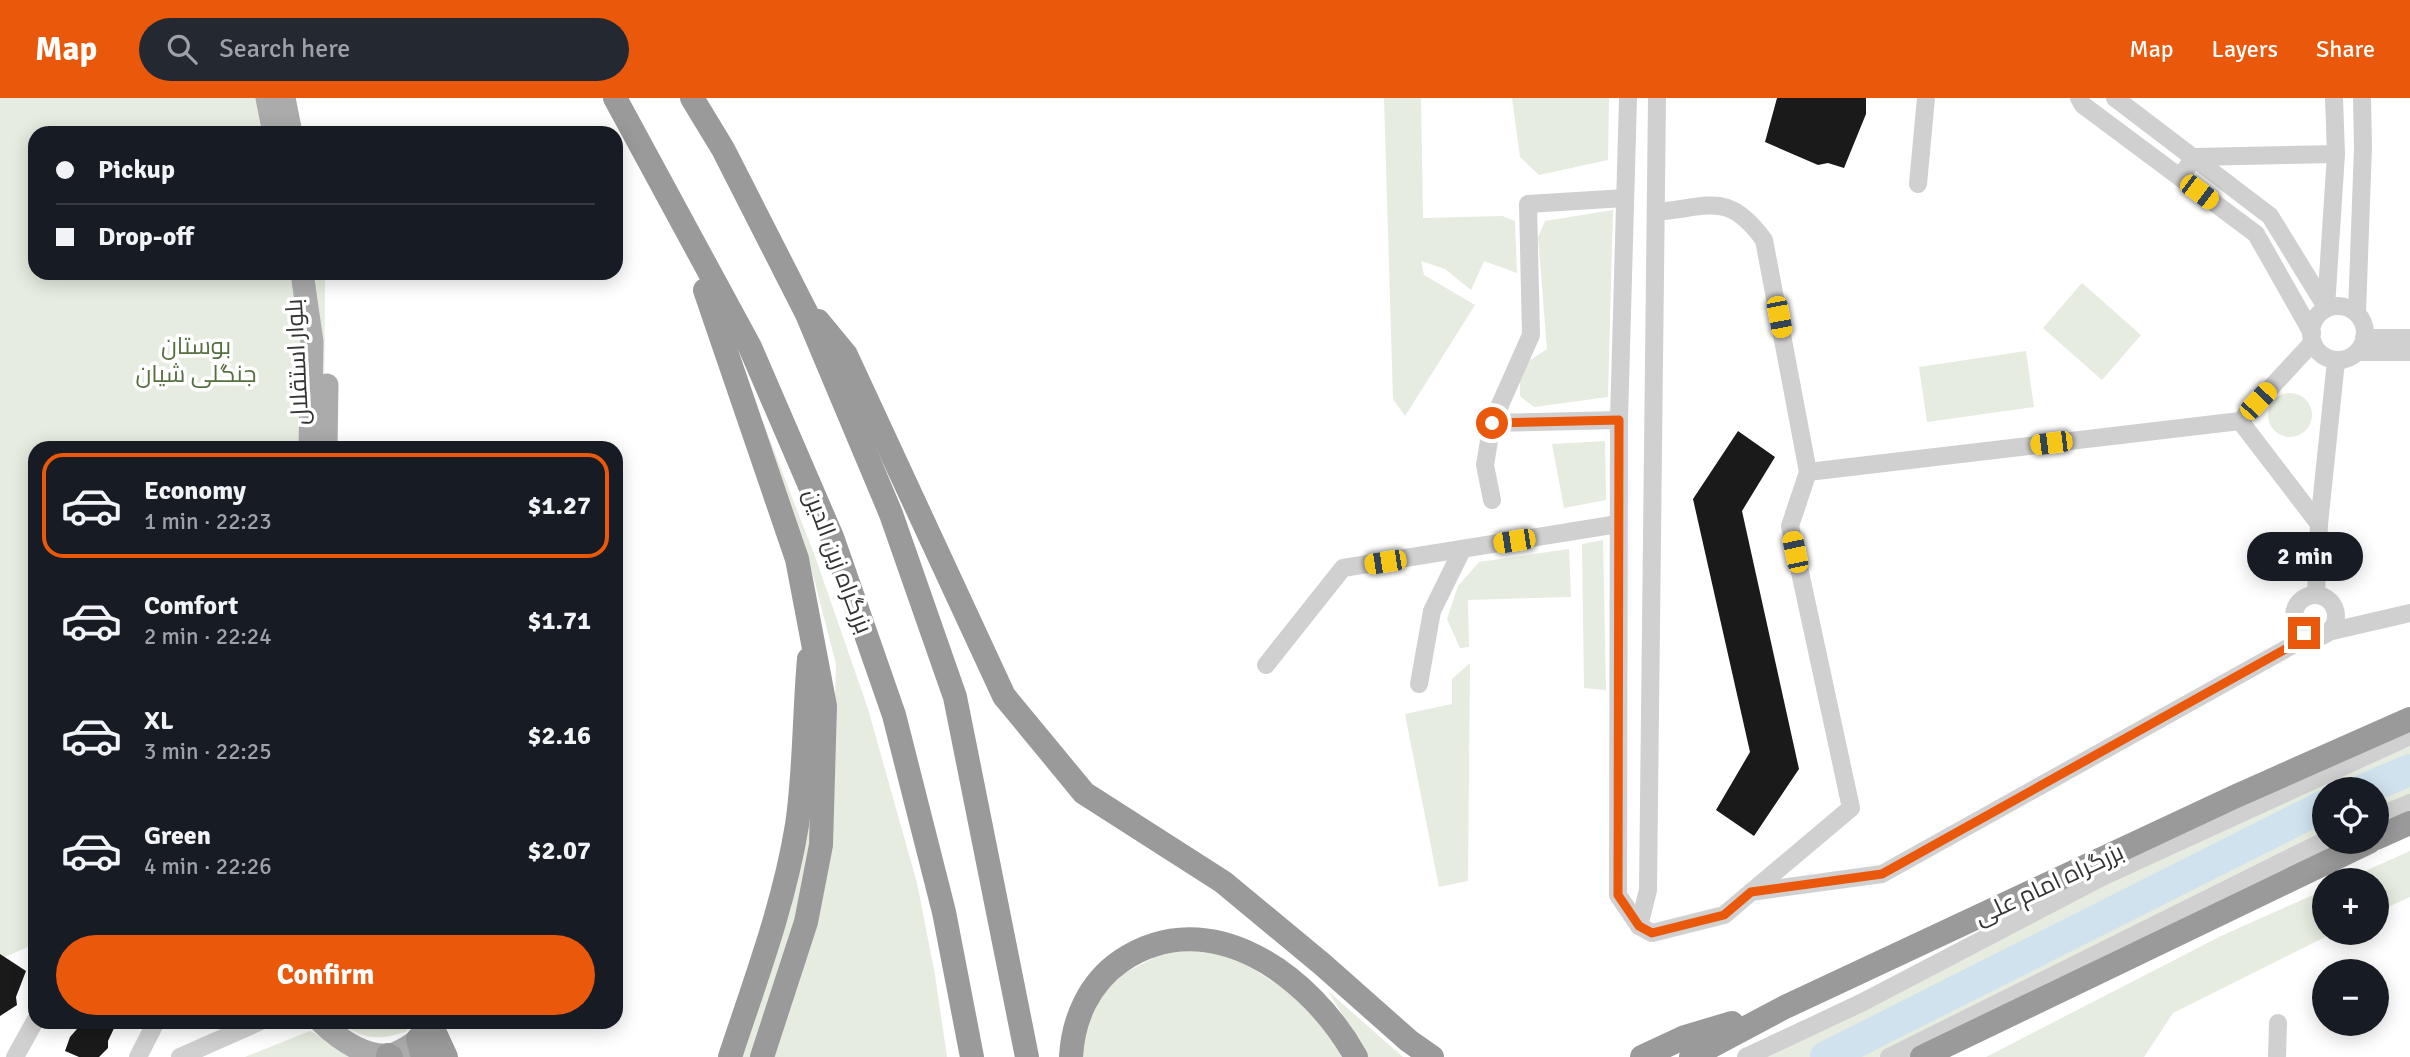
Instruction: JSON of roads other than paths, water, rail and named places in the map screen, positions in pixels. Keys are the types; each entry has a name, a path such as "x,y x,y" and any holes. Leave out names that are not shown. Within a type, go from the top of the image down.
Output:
{"highway":[{"name":"بزرگراه زین الدین","path":"615,98 750,347 832,537 894,715 944,912 972,1057"},
{"path":"692,98 723,149 798,297 891,514 955,697 1027,1057"},
{"path":"677,212 780,501 797,559 825,706 821,845 806,922 762,1057"},
{"path":"798,297 846,355 1004,696 1084,793 1223,882 1409,1041 1432,1057"},
{"path":"730,1057 775,920 792,851 799,797 811,630"},
{"name":"بزرگراه امام علی","path":"1691,1057 1783,1009 2234,797 2410,719"},
{"path":"2389,832 2410,823"},
{"path":"1922,1057 2344,854"},
{"path":"1071,1057 1083,1003 1096,983 1131,954 1154,943 1180,938 1223,942 1248,952 1292,981 1336,1024 1356,1057"},
{"path":"1642,1057 1685,1037 1783,1009"},
{"path":"424,1034 446,1057"}],"main road":[{"path":"267,98 273,126"},
{"path":"284,98 290,126"},
{"name":"بلوار استقلال","path":"303,280 312,342 310,441"},
{"name":"بلوار استقلال","path":"318,280 326,352 326,441"},
{"path":"328,1029 337,1037 366,1052 390,1056 424,1034"}],"street":[{"path":"1628,98 1619,420 1618,895 1639,926 1652,933 1724,915 1851,808 1790,526 1808,472 1764,240 1746,216 1727,205 1656,212"},
{"path":"1639,926 1648,890 1657,98"},
{"path":"1917,184 1926,98"},
{"path":"2079,98 2083,105 2256,234 2321,355 2336,361"},
{"path":"2115,98 2270,216 2326,307"},
{"path":"1808,472 2240,421 2312,337 2314,320 2326,307 2336,154 2334,98"},
{"path":"2361,345 2357,313 2362,98"},
{"path":"2194,157 2336,154"},
{"path":"2180,177 2194,157"},
{"path":"1492,500 1485,465 1492,423 1531,335 1528,204 1625,198"},
{"path":"2326,307 2343,305 2357,313"},
{"path":"1622,312 1655,312"},
{"path":"2336,361 2361,345 2410,338"},
{"path":"2361,345 2410,352"},
{"path":"2316,595 2319,524 2336,361"},
{"path":"1492,423 1619,420"},
{"path":"2240,421 2319,524"},
{"path":"1266,665 1343,568 1618,524"},
{"path":"1419,684 1432,611 1462,550"},
{"path":"2309,636 2299,629 2294,616 2299,603 2316,595 2325,598 2334,608 2335,621 2328,632"},
{"path":"1751,892 1882,874 2309,636 2410,613"},
{"path":"1746,1057 1861,1003 2104,876 2410,736"},
{"path":"2389,812 2410,803"},
{"path":"1889,1057 2312,847"},
{"path":"2277,1057 2278,1023"},
{"path":"15,1057 31,1029"},
{"path":"138,1057 152,1029"},
{"path":"180,1057 243,1029"}],"waterway":[{"path":"2389,779 2410,770"},
{"path":"1826,1057 2312,812"}],"park label":[{"name":"بوستان جنگلی شیان","path":"196,360"}]}
